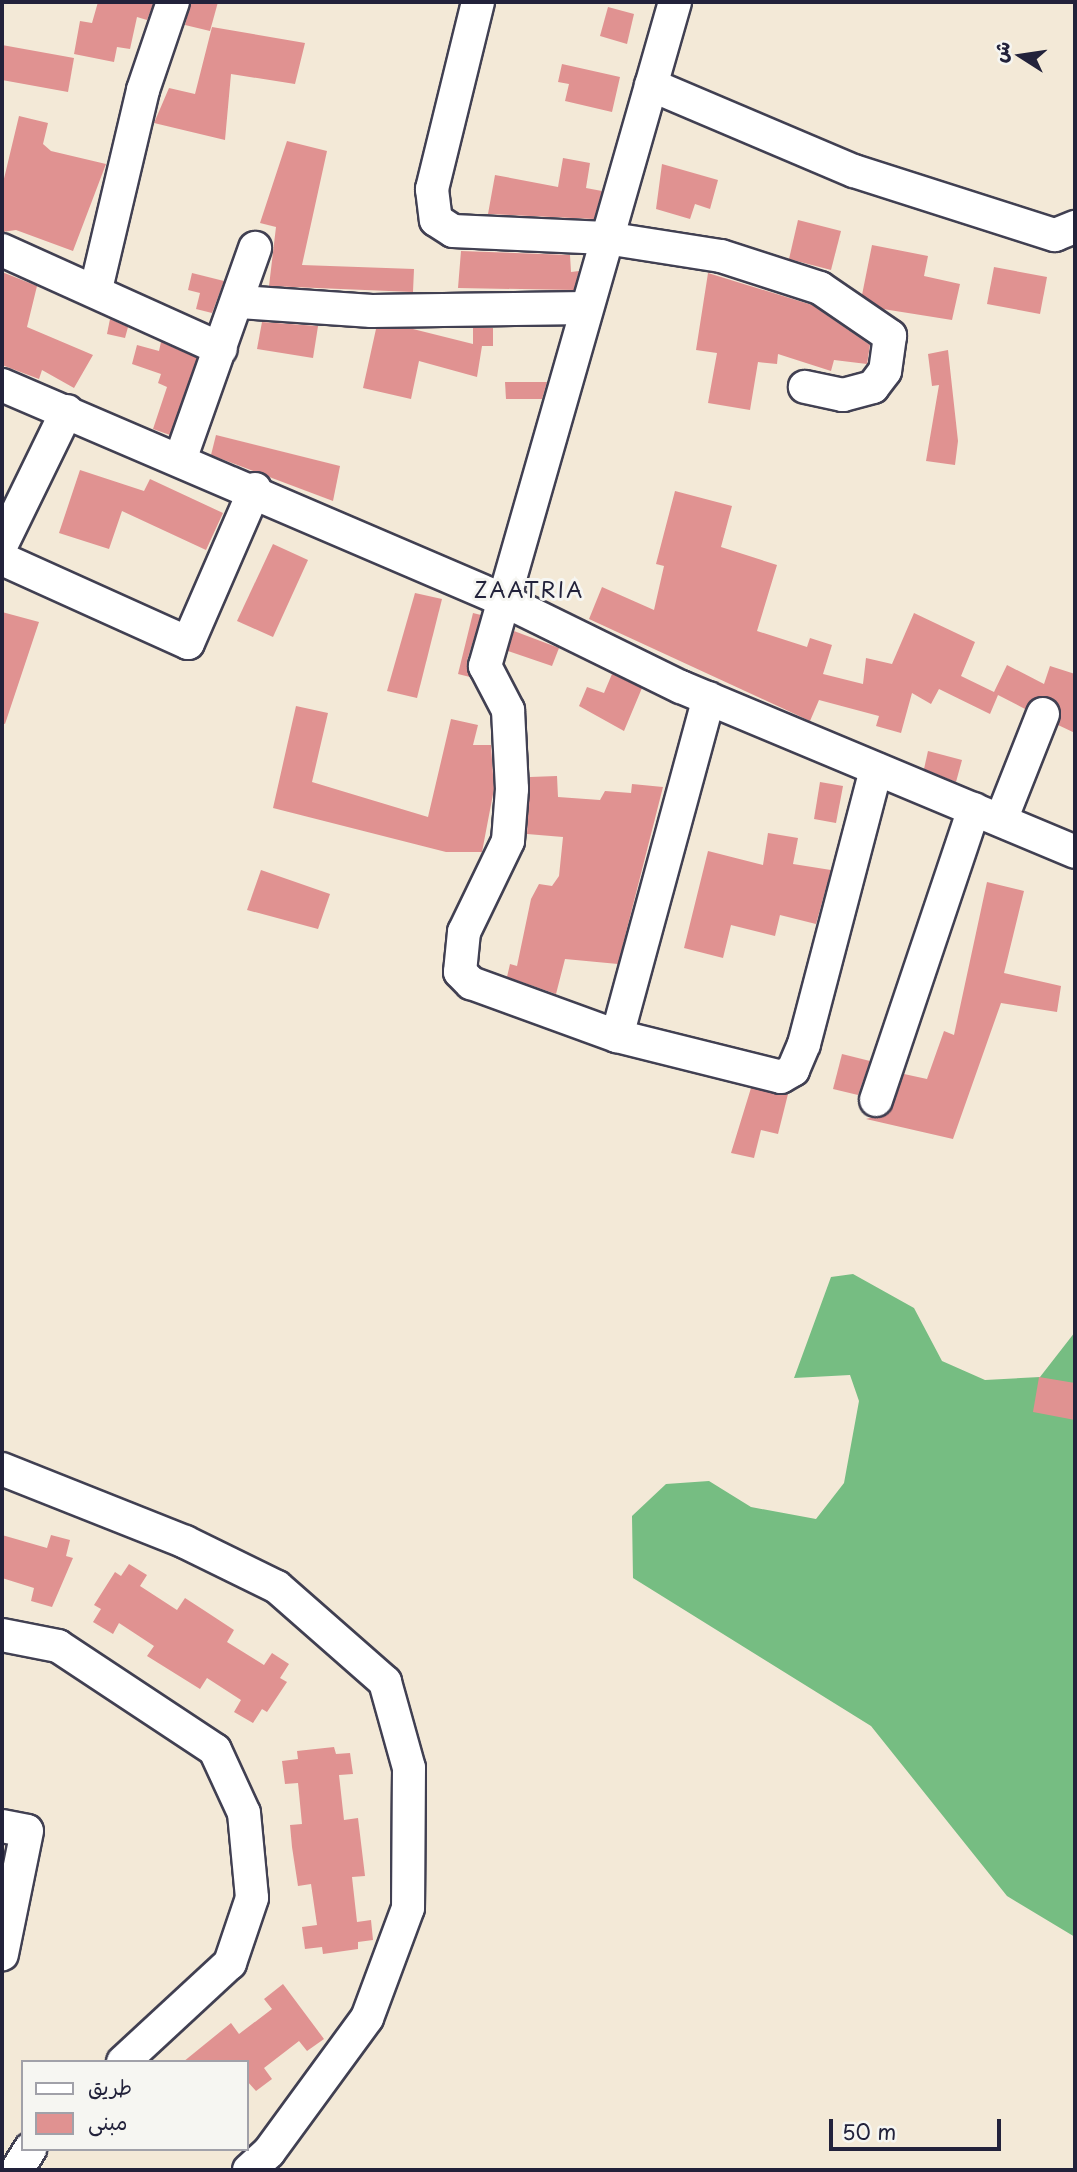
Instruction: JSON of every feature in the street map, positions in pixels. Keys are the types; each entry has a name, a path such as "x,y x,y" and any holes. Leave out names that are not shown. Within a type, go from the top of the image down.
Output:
{"street":[{"path":"96,289 142,90 173,2"},
{"path":"478,2 432,189 436,220 453,232 606,238 720,256 799,280 866,313 890,335 885,371 873,387 843,395 805,387"},
{"path":"676,2 501,599 485,666 508,709 514,742 508,841 464,932 457,956 460,972 471,983 617,1036 781,1077 793,1070 876,769"},
{"path":"651,85 854,170 1055,235 1075,228"},
{"path":"180,460 240,302 254,248"},
{"path":"2,250 96,289 221,349"},
{"path":"240,302 372,311 586,308"},
{"path":"2,385 501,599 709,698 1075,852"},
{"path":"5,530 67,411"},
{"path":"2,559 188,643 254,491"},
{"path":"617,1036 709,698"},
{"path":"876,1100 987,815 1042,714"},
{"path":"2,1469 185,1542 277,1587 385,1682 408,1768 408,1908 367,2018 269,2152 249,2170"},
{"path":"2,1635 58,1646 215,1750 244,1814 252,1898 230,1964 125,2060"},
{"path":"2,1826 27,1831 2,1955"},
{"path":"17,2170 29,2151"}],"green space":[{"path":"853,1274 914,1308 942,1361 985,1380 1040,1377 1075,1332 1075,1937 1007,1896 871,1726 633,1578 632,1516 666,1484 709,1481 751,1507 816,1519 844,1483 859,1401 850,1375 794,1378 831,1277"}],"building":[{"path":"98,2 154,2 147,20 137,17 130,49 117,47 114,62 74,54 80,21 92,23"},
{"path":"191,2 218,2 210,31 185,25"},
{"path":"608,7 634,14 627,44 600,36"},
{"path":"212,27 305,43 295,84 231,74 225,140 154,123 169,88 195,94"},
{"path":"2,45 74,58 68,92 2,80"},
{"path":"562,64 620,77 612,112 565,101 569,84 558,82"},
{"path":"19,116 48,123 43,144 51,151 106,164 73,251 16,230 2,232 2,187"},
{"path":"287,141 327,151 302,265 414,269 413,292 269,286 276,227 260,223"},
{"path":"563,158 590,163 586,188 602,191 594,219 488,214 495,175 558,187"},
{"path":"662,164 718,180 710,209 695,204 690,219 656,209"},
{"path":"798,220 841,231 831,270 789,259"},
{"path":"872,245 928,256 924,276 960,284 952,320 883,309 862,295"},
{"path":"461,251 570,255 571,272 579,271 574,290 458,288"},
{"path":"994,267 1047,277 1040,314 987,304"},
{"path":"2,272 37,286 27,327 93,355 74,388 42,370 39,379 2,365"},
{"path":"192,273 224,281 212,313 196,309 200,293 188,290"},
{"path":"708,273 812,305 870,345 867,364 834,360 831,371 778,354 777,364 758,362 750,410 708,403 717,353 696,350"},
{"path":"110,319 128,327 125,338 107,334"},
{"path":"262,322 318,326 313,358 257,349"},
{"path":"473,328 493,328 493,346 482,346 477,377 419,361 411,399 363,388 376,329 413,329 473,344"},
{"path":"161,342 197,358 170,435 153,429 167,387 158,383 161,374 132,364 137,345 159,351"},
{"path":"948,350 958,441 955,465 926,461 939,385 932,386 928,354"},
{"path":"505,382 547,382 542,399 506,399"},
{"path":"216,435 340,466 333,501 211,455"},
{"path":"80,470 144,491 150,479 223,513 206,550 122,511 109,549 59,533"},
{"path":"675,491 732,506 721,547 777,565 757,631 807,647 810,638 832,645 823,674 863,684 866,658 892,664 914,613 975,642 961,676 994,692 1007,665 1044,684 1050,666 1075,674 1075,733 1058,725 1061,711 1049,697 1032,699 1025,709 998,695 990,714 939,689 931,704 912,693 901,733 876,726 879,716 819,700 810,721 589,619 602,587 654,610 664,566 656,564"},
{"path":"273,544 308,560 273,637 237,621"},
{"path":"415,593 442,599 417,698 387,691"},
{"path":"2,612 39,622 5,724 2,723"},
{"path":"473,613 481,615 467,661 470,677 458,674"},
{"path":"514,631 559,648 552,666 508,651"},
{"path":"612,674 642,688 624,731 579,706 587,687 604,693"},
{"path":"296,706 328,713 312,782 428,817 451,719 478,725 473,745 491,745 494,789 482,852 446,852 273,808"},
{"path":"928,751 962,760 956,782 924,769"},
{"path":"557,776 558,797 600,800 605,791 631,793 632,784 663,787 618,964 565,959 556,994 507,977 510,964 517,966 531,899 539,884 552,886 559,876 563,837 527,834 530,777"},
{"path":"820,782 843,786 836,823 814,819"},
{"path":"768,833 798,838 793,864 831,870 816,924 780,915 775,936 731,925 723,958 684,948 708,851 763,865"},
{"path":"261,870 330,894 318,929 247,910"},
{"path":"987,882 1024,891 1004,973 1061,986 1057,1012 1001,1003 953,1139 866,1119 889,1113 904,1074 927,1079 944,1031 954,1035"},
{"path":"842,1054 870,1061 858,1095 833,1089"},
{"path":"751,1088 788,1094 778,1134 761,1130 754,1158 731,1153"},
{"path":"1039,1377 1075,1383 1075,1420 1033,1412"},
{"path":"2,1535 47,1548 51,1535 70,1540 66,1556 73,1558 52,1607 31,1601 34,1588 2,1578"},
{"path":"129,1564 147,1575 140,1586 177,1610 185,1598 234,1630 227,1642 264,1665 272,1653 289,1664 280,1678 287,1682 267,1712 262,1709 253,1723 234,1712 241,1700 207,1678 200,1689 147,1656 154,1646 119,1623 113,1634 93,1622 101,1609 94,1605 115,1572 121,1576"},
{"path":"334,1747 336,1754 350,1753 353,1774 339,1775 344,1820 358,1818 365,1876 352,1877 357,1922 371,1920 373,1940 358,1942 358,1949 323,1954 322,1947 305,1949 302,1927 317,1925 311,1884 298,1886 292,1847 290,1825 302,1824 298,1783 285,1784 282,1761 298,1759 297,1751"},
{"path":"283,1984 324,2039 307,2051 299,2041 264,2068 272,2079 256,2091 248,2082 248,2060 185,2060 231,2023 239,2034 272,2009 264,1999"}],"district":[{"name":"ZAATRIA","path":"529,589"}]}
